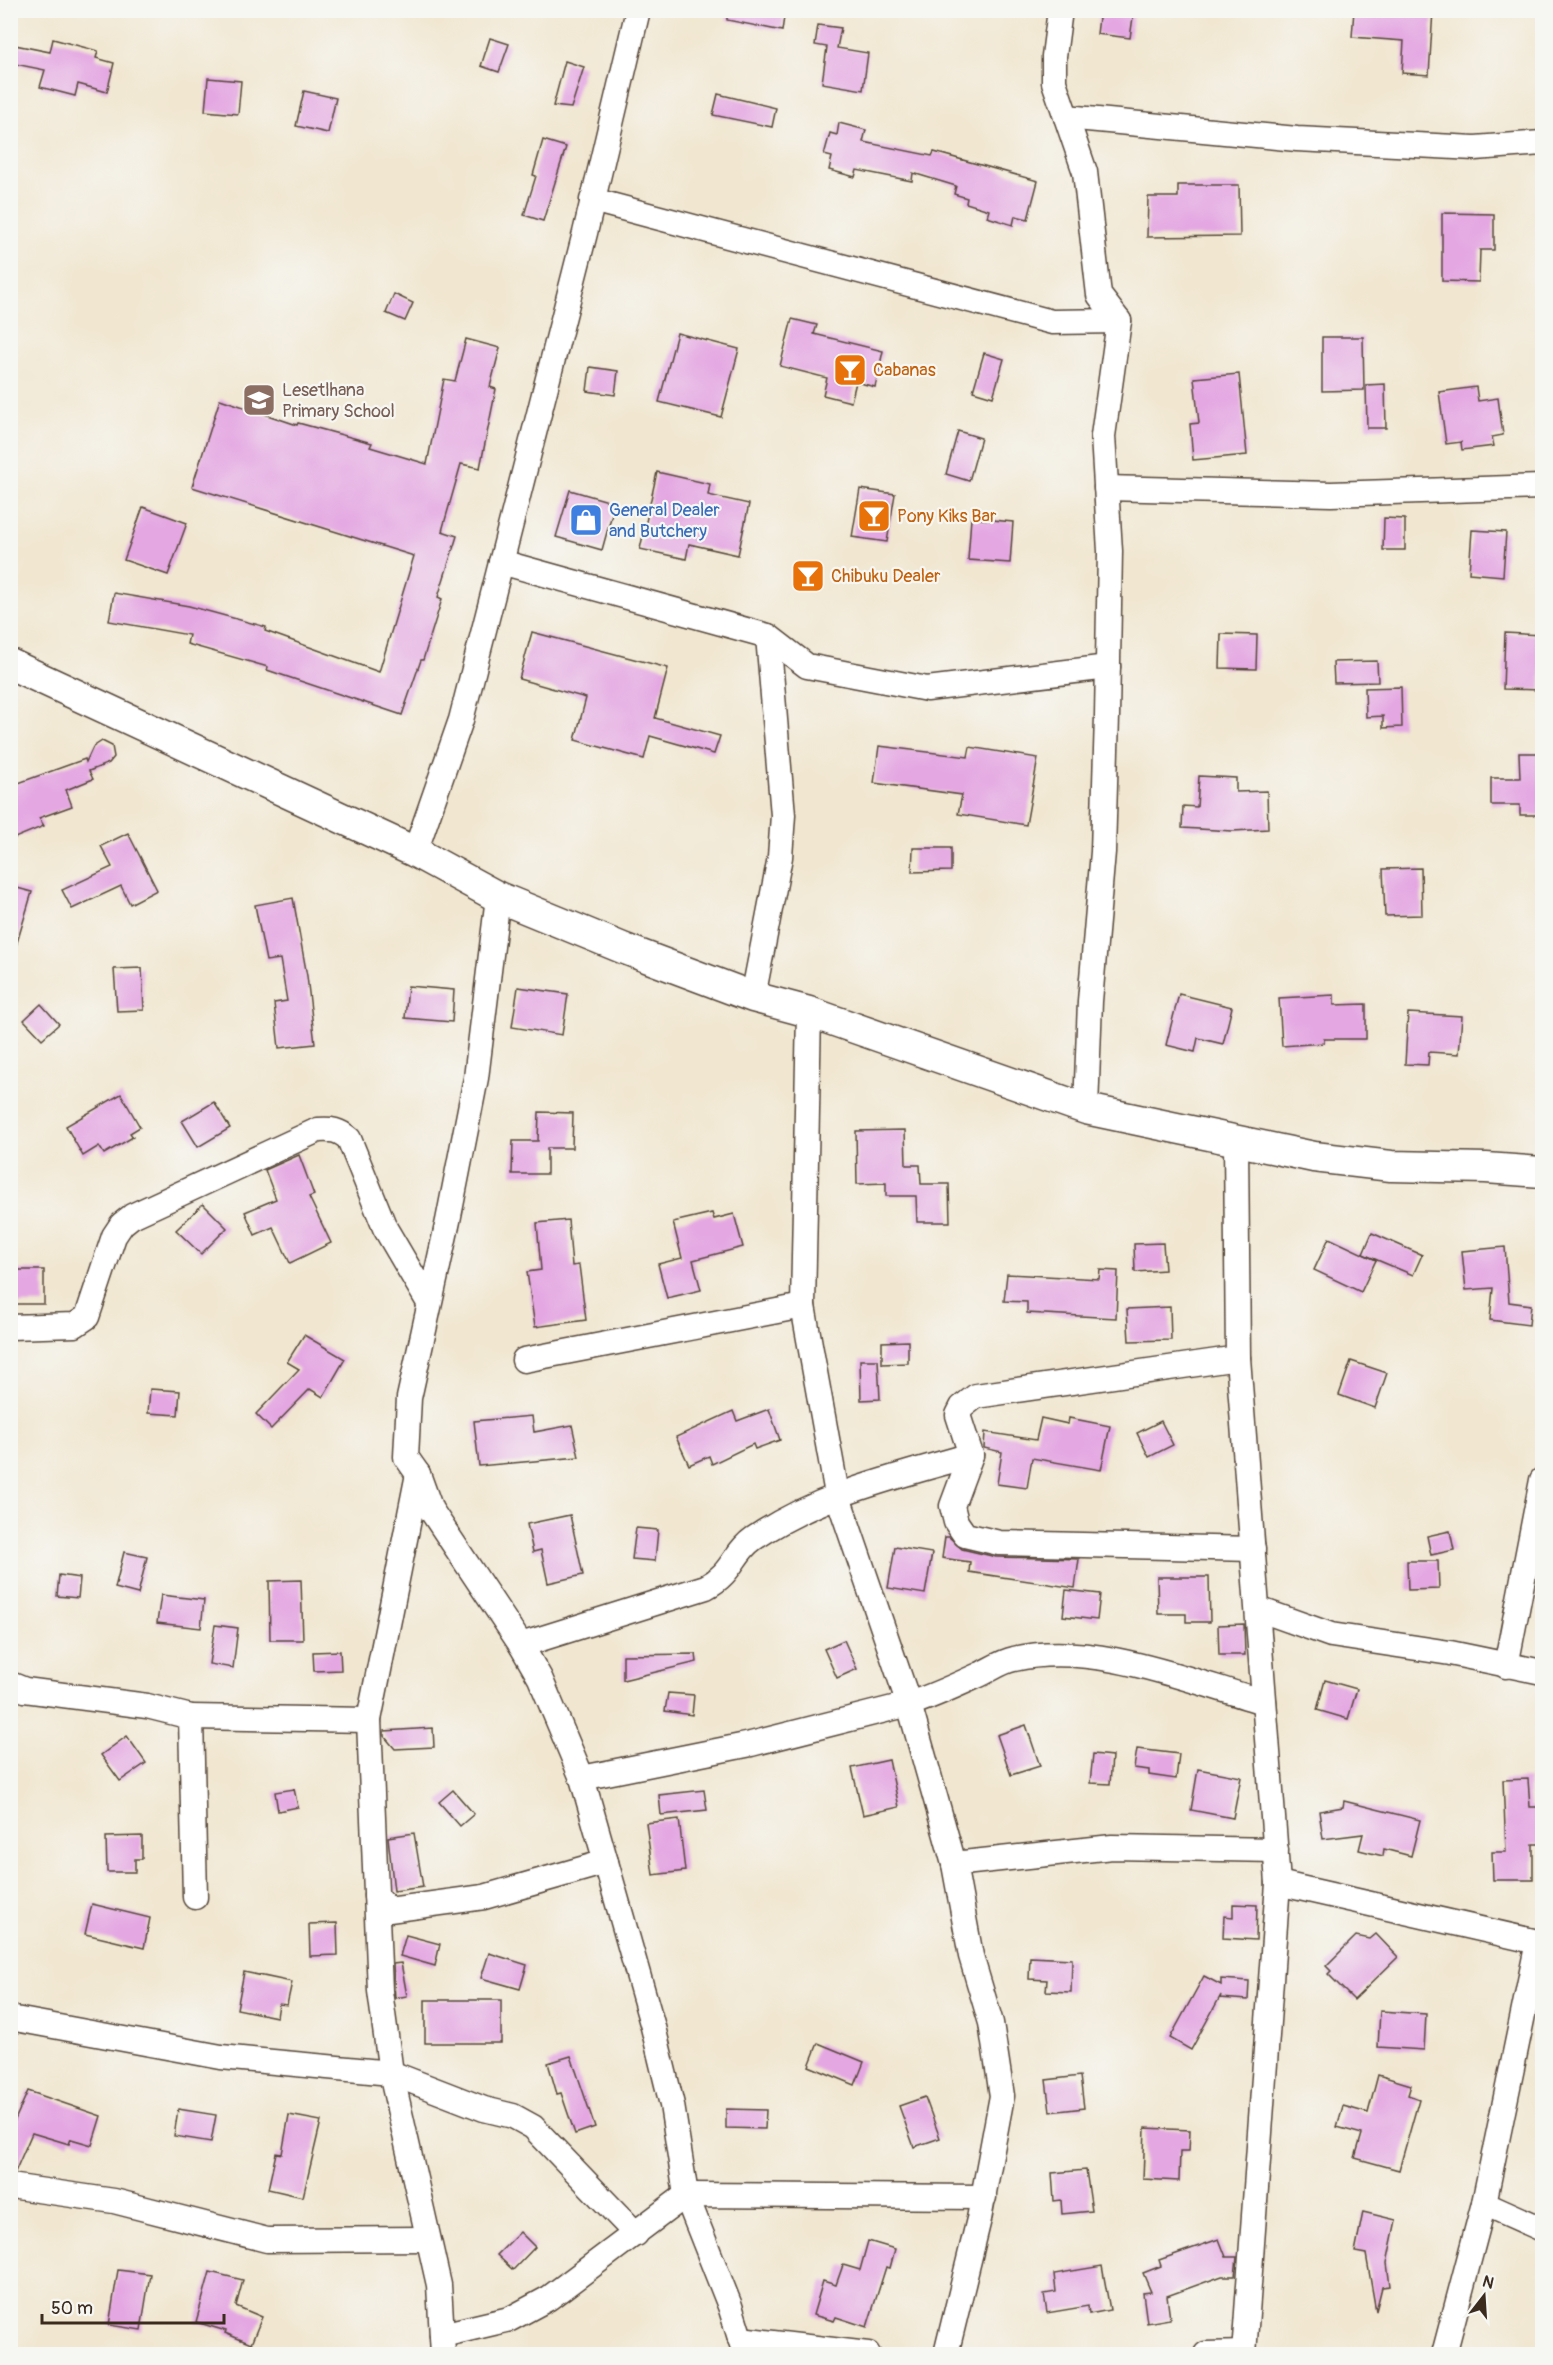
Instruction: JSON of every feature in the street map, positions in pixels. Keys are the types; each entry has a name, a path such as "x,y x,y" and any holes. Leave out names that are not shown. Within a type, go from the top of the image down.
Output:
{"street":[{"path":"415,852 461,720 638,10"},
{"path":"1060,10 1054,56 1054,82 1085,172 1098,295 1119,321 1103,435 1110,552 1108,667 1103,852 1090,1001 1086,1109"},
{"path":"1066,117 1297,139 1474,148 1542,143"},
{"path":"592,200 1052,322 1119,321"},
{"path":"1106,488 1332,494 1542,487"},
{"path":"501,562 768,636 807,666 927,689 1108,667"},
{"path":"753,997 780,857 783,815 768,636"},
{"path":"10,664 415,852 498,897 625,950 753,997 809,1012 1086,1109 1314,1157 1391,1166 1542,1172"},
{"path":"498,897 476,1078 448,1221 409,1398 406,1456 418,1474 431,1510 521,1645 540,1678 582,1778 670,2094 686,2194 742,2347 868,2355"},
{"path":"809,1012 803,1306 837,1494 909,1704 954,1864 971,1956 999,2063 1002,2096 984,2196 946,2355"},
{"path":"10,1327 75,1325 87,1317 114,1236 122,1224 132,1216 318,1130 330,1129 343,1133 349,1139 386,1228 429,1303"},
{"path":"1206,2355 1244,2354 1278,1883 1238,1358 1236,1142"},
{"path":"524,1360 803,1306"},
{"path":"1238,1358 976,1396 962,1407 958,1414 970,1455 952,1506 956,1522 965,1535 999,1543 1253,1549"},
{"path":"521,1645 706,1587 719,1580 753,1539 837,1494 970,1455"},
{"path":"418,1474 369,1720 380,1991 391,2073 439,2285 442,2345 510,2319 549,2298 686,2194 984,2196"},
{"path":"1506,1666 1542,1480"},
{"path":"1258,1609 1331,1635 1450,1653 1542,1672"},
{"path":"582,1778 752,1744 909,1704 933,1696 1013,1659 1050,1654 1090,1657 1145,1668 1264,1702"},
{"path":"10,1684 25,1690 147,1706 191,1717 369,1720"},
{"path":"191,1717 195,1897"},
{"path":"954,1864 1112,1847 1275,1850"},
{"path":"376,1896 389,1910 484,1897 606,1862"},
{"path":"1278,1883 1540,1942 1484,2203 1444,2355"},
{"path":"10,2018 221,2057 391,2073 484,2109 513,2116 534,2127 636,2234"},
{"path":"10,2186 114,2201 267,2240 428,2239"},
{"path":"1484,2203 1542,2229"}],"building":[{"path":"727,10 785,10 782,31 727,20"},
{"path":"1100,10 1134,10 1130,38 1097,34"},
{"path":"1354,10 1433,10 1429,75 1402,73 1404,41 1352,37"},
{"path":"818,25 841,28 837,48 868,53 863,90 822,83 827,47 815,45"},
{"path":"490,38 509,44 499,72 481,66"},
{"path":"53,39 98,51 96,58 114,63 107,92 78,84 75,96 40,87 45,70 10,63 10,44 50,52"},
{"path":"565,61 584,67 571,108 553,106"},
{"path":"208,78 241,81 238,114 205,111"},
{"path":"304,91 336,98 328,133 296,126"},
{"path":"718,94 776,108 772,127 713,115"},
{"path":"839,123 866,130 863,142 932,156 934,152 1038,181 1028,219 1015,216 1013,225 987,217 989,210 966,203 967,198 954,194 956,186 913,173 912,181 857,170 855,177 829,170 832,157 824,155 830,133 837,135"},
{"path":"543,140 566,147 543,221 524,215 536,176 533,175"},
{"path":"1178,185 1239,185 1240,236 1147,237 1148,197 1178,197"},
{"path":"1442,213 1494,214 1494,250 1480,250 1479,282 1442,281"},
{"path":"394,294 413,303 405,321 386,313"},
{"name":"Cabanas","path":"792,319 817,325 814,334 883,351 875,387 856,382 851,402 823,395 827,378 780,366"},
{"path":"677,333 739,349 721,417 659,402"},
{"path":"1322,337 1363,337 1364,390 1322,391"},
{"path":"466,339 500,348 490,387 496,389 480,468 461,464 442,531 457,536 438,597 442,599 423,660 421,660 402,715 267,670 268,667 187,644 189,635 109,621 114,593 189,606 266,627 265,631 379,672 414,556 192,487 220,399 297,425 298,423 372,443 370,447 427,464 444,379 455,381"},
{"path":"984,353 1004,359 993,397 973,391"},
{"path":"590,367 618,371 615,395 587,391"},
{"path":"1239,374 1247,455 1193,460 1190,424 1199,423 1194,378"},
{"path":"1385,384 1386,428 1367,428 1366,385"},
{"path":"1476,387 1478,401 1498,398 1503,435 1492,437 1494,446 1462,450 1461,442 1446,444 1439,392"},
{"path":"958,431 981,438 969,481 946,474"},
{"path":"657,472 710,484 708,495 749,504 738,555 689,544 686,559 640,549"},
{"name":"Pony Kiks Bar","path":"860,489 895,494 887,542 852,537"},
{"name":"General Dealer and Butchery","path":"570,490 615,503 602,550 556,537"},
{"path":"143,507 187,523 168,575 124,560"},
{"path":"971,518 1013,522 1010,563 968,560"},
{"path":"1384,518 1405,519 1405,550 1383,550"},
{"path":"1472,530 1506,532 1503,576 1469,573"},
{"path":"532,632 668,668 655,718 720,736 714,754 650,736 644,759 575,740 586,698 519,679"},
{"path":"1505,633 1542,635 1541,690 1503,689"},
{"path":"1221,634 1257,635 1256,669 1220,668"},
{"path":"1377,661 1378,682 1334,683 1333,662"},
{"path":"1401,687 1402,727 1383,728 1383,716 1366,717 1365,688"},
{"path":"102,741 112,746 114,757 109,763 89,771 93,779 66,790 72,806 39,818 44,826 10,840 10,786 85,759 86,762 93,747"},
{"path":"879,746 968,757 970,747 1038,758 1026,825 958,814 962,795 874,783"},
{"path":"1519,753 1542,753 1542,815 1520,815 1520,805 1491,805 1491,778 1520,778"},
{"path":"1199,776 1236,778 1236,792 1267,791 1268,829 1233,831 1182,828 1183,806 1197,807"},
{"path":"128,833 157,890 130,904 121,886 72,909 62,890 112,867 101,846"},
{"path":"913,848 951,848 951,871 912,872"},
{"path":"1421,868 1422,915 1385,916 1383,869"},
{"path":"10,886 32,892 16,946 10,946"},
{"path":"293,898 307,976 315,1044 279,1048 274,1003 287,1001 280,959 266,961 255,905"},
{"path":"142,968 144,1010 117,1011 114,969"},
{"path":"408,986 454,990 452,1022 405,1018"},
{"path":"518,987 568,994 562,1035 512,1027"},
{"path":"1179,994 1232,1007 1223,1044 1198,1038 1195,1052 1166,1045"},
{"path":"1334,995 1334,1005 1366,1004 1366,1039 1324,1039 1324,1043 1282,1046 1279,998"},
{"path":"41,1004 59,1024 42,1039 24,1020"},
{"path":"1408,1013 1462,1016 1459,1054 1429,1052 1428,1065 1405,1064"},
{"path":"121,1094 140,1127 130,1133 133,1137 104,1154 99,1146 83,1156 66,1126"},
{"path":"214,1102 230,1128 198,1147 182,1121"},
{"path":"539,1112 573,1113 572,1148 547,1148 547,1174 512,1174 513,1141 538,1141"},
{"path":"905,1130 906,1165 920,1165 921,1184 949,1184 950,1222 917,1222 916,1196 886,1196 886,1183 857,1184 856,1131"},
{"path":"299,1155 314,1195 309,1197 331,1243 290,1263 273,1227 255,1235 245,1212 276,1199 265,1170"},
{"path":"203,1204 227,1228 201,1254 176,1230"},
{"path":"712,1213 714,1219 734,1214 743,1247 693,1260 701,1290 667,1298 658,1264 682,1258 673,1222"},
{"path":"568,1220 572,1266 579,1265 586,1320 535,1327 527,1272 541,1270 537,1223"},
{"path":"1372,1233 1422,1255 1413,1275 1363,1254"},
{"path":"1329,1238 1376,1260 1361,1292 1314,1270"},
{"path":"1163,1243 1165,1270 1135,1272 1134,1244"},
{"path":"1505,1247 1509,1302 1531,1305 1529,1325 1490,1320 1493,1288 1466,1290 1462,1251"},
{"path":"10,1270 44,1270 44,1304 10,1304"},
{"path":"1100,1270 1118,1271 1116,1318 1027,1313 1027,1302 1004,1301 1007,1274 1099,1279"},
{"path":"1170,1307 1171,1340 1129,1341 1127,1309"},
{"path":"304,1335 345,1359 323,1397 310,1389 271,1429 256,1414 299,1369 287,1362"},
{"path":"908,1341 908,1363 882,1364 882,1342"},
{"path":"860,1360 878,1360 880,1399 861,1400"},
{"path":"1351,1361 1387,1373 1375,1408 1339,1395"},
{"path":"150,1389 180,1391 178,1415 148,1413"},
{"path":"769,1409 780,1440 755,1449 753,1444 712,1464 709,1456 689,1465 676,1437 733,1411 737,1421"},
{"path":"532,1416 534,1432 572,1425 579,1457 479,1466 474,1421"},
{"path":"1041,1418 1068,1424 1069,1418 1110,1426 1101,1470 1032,1458 1027,1488 997,1484 1002,1452 984,1448 985,1432 1036,1440"},
{"path":"1161,1421 1173,1445 1149,1457 1137,1433"},
{"path":"570,1515 583,1575 548,1583 541,1550 533,1552 527,1524"},
{"path":"636,1528 658,1530 655,1561 632,1559"},
{"path":"1450,1531 1454,1550 1431,1555 1427,1536"},
{"path":"945,1537 949,1537 962,1549 996,1557 1079,1559 1075,1588 969,1572 970,1562 942,1558"},
{"path":"895,1547 932,1553 925,1594 888,1588"},
{"path":"124,1552 147,1557 138,1594 115,1588"},
{"path":"1407,1561 1438,1561 1439,1589 1408,1590"},
{"path":"59,1575 80,1578 78,1598 57,1596"},
{"path":"1157,1577 1209,1577 1210,1622 1186,1622 1186,1614 1158,1614"},
{"path":"301,1580 303,1640 270,1640 269,1581"},
{"path":"1066,1590 1100,1594 1097,1620 1063,1616"},
{"path":"161,1595 204,1600 201,1628 157,1623"},
{"path":"1244,1624 1245,1655 1219,1655 1218,1625"},
{"path":"215,1625 238,1628 233,1668 209,1664"},
{"path":"844,1640 857,1669 837,1678 824,1649"},
{"path":"340,1651 341,1670 314,1671 313,1652"},
{"path":"696,1654 697,1662 623,1680 623,1655"},
{"path":"1325,1680 1357,1689 1348,1719 1317,1710"},
{"path":"668,1693 694,1695 692,1715 665,1711"},
{"path":"1026,1725 1040,1766 1011,1775 997,1735"},
{"path":"433,1728 434,1747 395,1749 384,1736 384,1731"},
{"path":"127,1736 146,1763 120,1781 101,1755"},
{"path":"1137,1749 1179,1754 1176,1779 1149,1775 1149,1770 1134,1768"},
{"path":"1093,1754 1112,1756 1110,1784 1090,1783"},
{"path":"889,1760 899,1807 863,1815 852,1768"},
{"path":"1198,1769 1241,1777 1233,1818 1191,1810"},
{"path":"1528,1779 1530,1807 1542,1807 1542,1844 1533,1844 1533,1880 1493,1880 1492,1852 1506,1852 1503,1780"},
{"path":"294,1789 298,1807 278,1811 275,1792"},
{"path":"453,1790 474,1814 460,1826 439,1802"},
{"path":"704,1790 707,1810 661,1815 659,1795"},
{"path":"1344,1801 1420,1820 1411,1856 1384,1849 1383,1856 1359,1850 1363,1834 1323,1839 1319,1811 1343,1807"},
{"path":"679,1819 685,1871 653,1875 646,1823"},
{"path":"414,1833 423,1887 394,1891 388,1837"},
{"path":"142,1836 142,1859 135,1859 135,1872 107,1872 106,1837"},
{"path":"92,1904 150,1918 144,1948 85,1934"},
{"path":"1233,1904 1257,1905 1256,1940 1223,1938 1224,1916 1233,1917"},
{"path":"337,1923 338,1955 310,1956 309,1924"},
{"path":"1376,1934 1398,1957 1354,2000 1328,1974 1331,1971 1326,1966 1356,1936 1370,1939"},
{"path":"406,1935 440,1944 435,1966 400,1956"},
{"path":"489,1953 527,1965 520,1989 481,1978"},
{"path":"1030,1957 1072,1959 1071,1992 1046,1991 1047,1980 1029,1979"},
{"path":"401,1963 407,1996 395,1998 393,1964"},
{"path":"244,1972 292,1982 287,2005 279,2004 277,2017 237,2009"},
{"path":"1204,1976 1221,1985 1221,1979 1249,1981 1248,2000 1220,1998 1221,1995 1191,2050 1170,2038"},
{"path":"425,2000 501,2000 501,2043 425,2043"},
{"path":"1380,2011 1426,2014 1424,2050 1378,2047"},
{"path":"818,2043 864,2062 855,2085 809,2066"},
{"path":"571,2056 595,2127 575,2134 561,2093 557,2094 548,2063"},
{"path":"1378,2075 1411,2085 1408,2095 1419,2099 1399,2170 1355,2158 1362,2134 1337,2127 1343,2106 1368,2113"},
{"path":"1080,2076 1084,2108 1050,2112 1046,2080"},
{"path":"28,2091 101,2116 92,2145 71,2139 69,2144 32,2133 15,2172 10,2172 10,2131"},
{"path":"925,2097 940,2138 914,2147 899,2106"},
{"path":"178,2109 216,2115 211,2142 174,2136"},
{"path":"726,2109 766,2110 765,2129 726,2128"},
{"path":"289,2115 321,2121 303,2197 268,2189 276,2153 282,2154"},
{"path":"1145,2128 1190,2130 1189,2151 1180,2151 1179,2181 1143,2179"},
{"path":"1086,2170 1092,2211 1062,2214 1061,2200 1054,2201 1052,2173"},
{"path":"1363,2212 1396,2220 1387,2263 1390,2286 1382,2287 1376,2311 1366,2254 1355,2252"},
{"path":"520,2232 535,2247 513,2270 497,2255"},
{"path":"1219,2239 1226,2257 1237,2257 1235,2276 1222,2276 1167,2296 1170,2319 1147,2323 1143,2293 1151,2292 1143,2273 1161,2266 1159,2260"},
{"path":"868,2241 895,2249 890,2268 886,2267 867,2327 836,2317 834,2321 813,2315 823,2281 836,2285 843,2265 860,2270"},
{"path":"1102,2266 1110,2310 1089,2314 1088,2306 1047,2313 1044,2294 1056,2292 1054,2274"},
{"path":"118,2270 150,2274 141,2330 109,2325"},
{"path":"210,2272 243,2280 236,2306 262,2317 251,2344 225,2333 226,2331 196,2322"}],"place":[{"name":"Cabanas","path":"850,370"},
{"name":"Lesetlhana Primary School","path":"259,400"},
{"name":"Pony Kiks Bar","path":"874,516"},
{"name":"General Dealer and Butchery","path":"586,520"},
{"name":"Chibuku Dealer","path":"808,576"}]}
